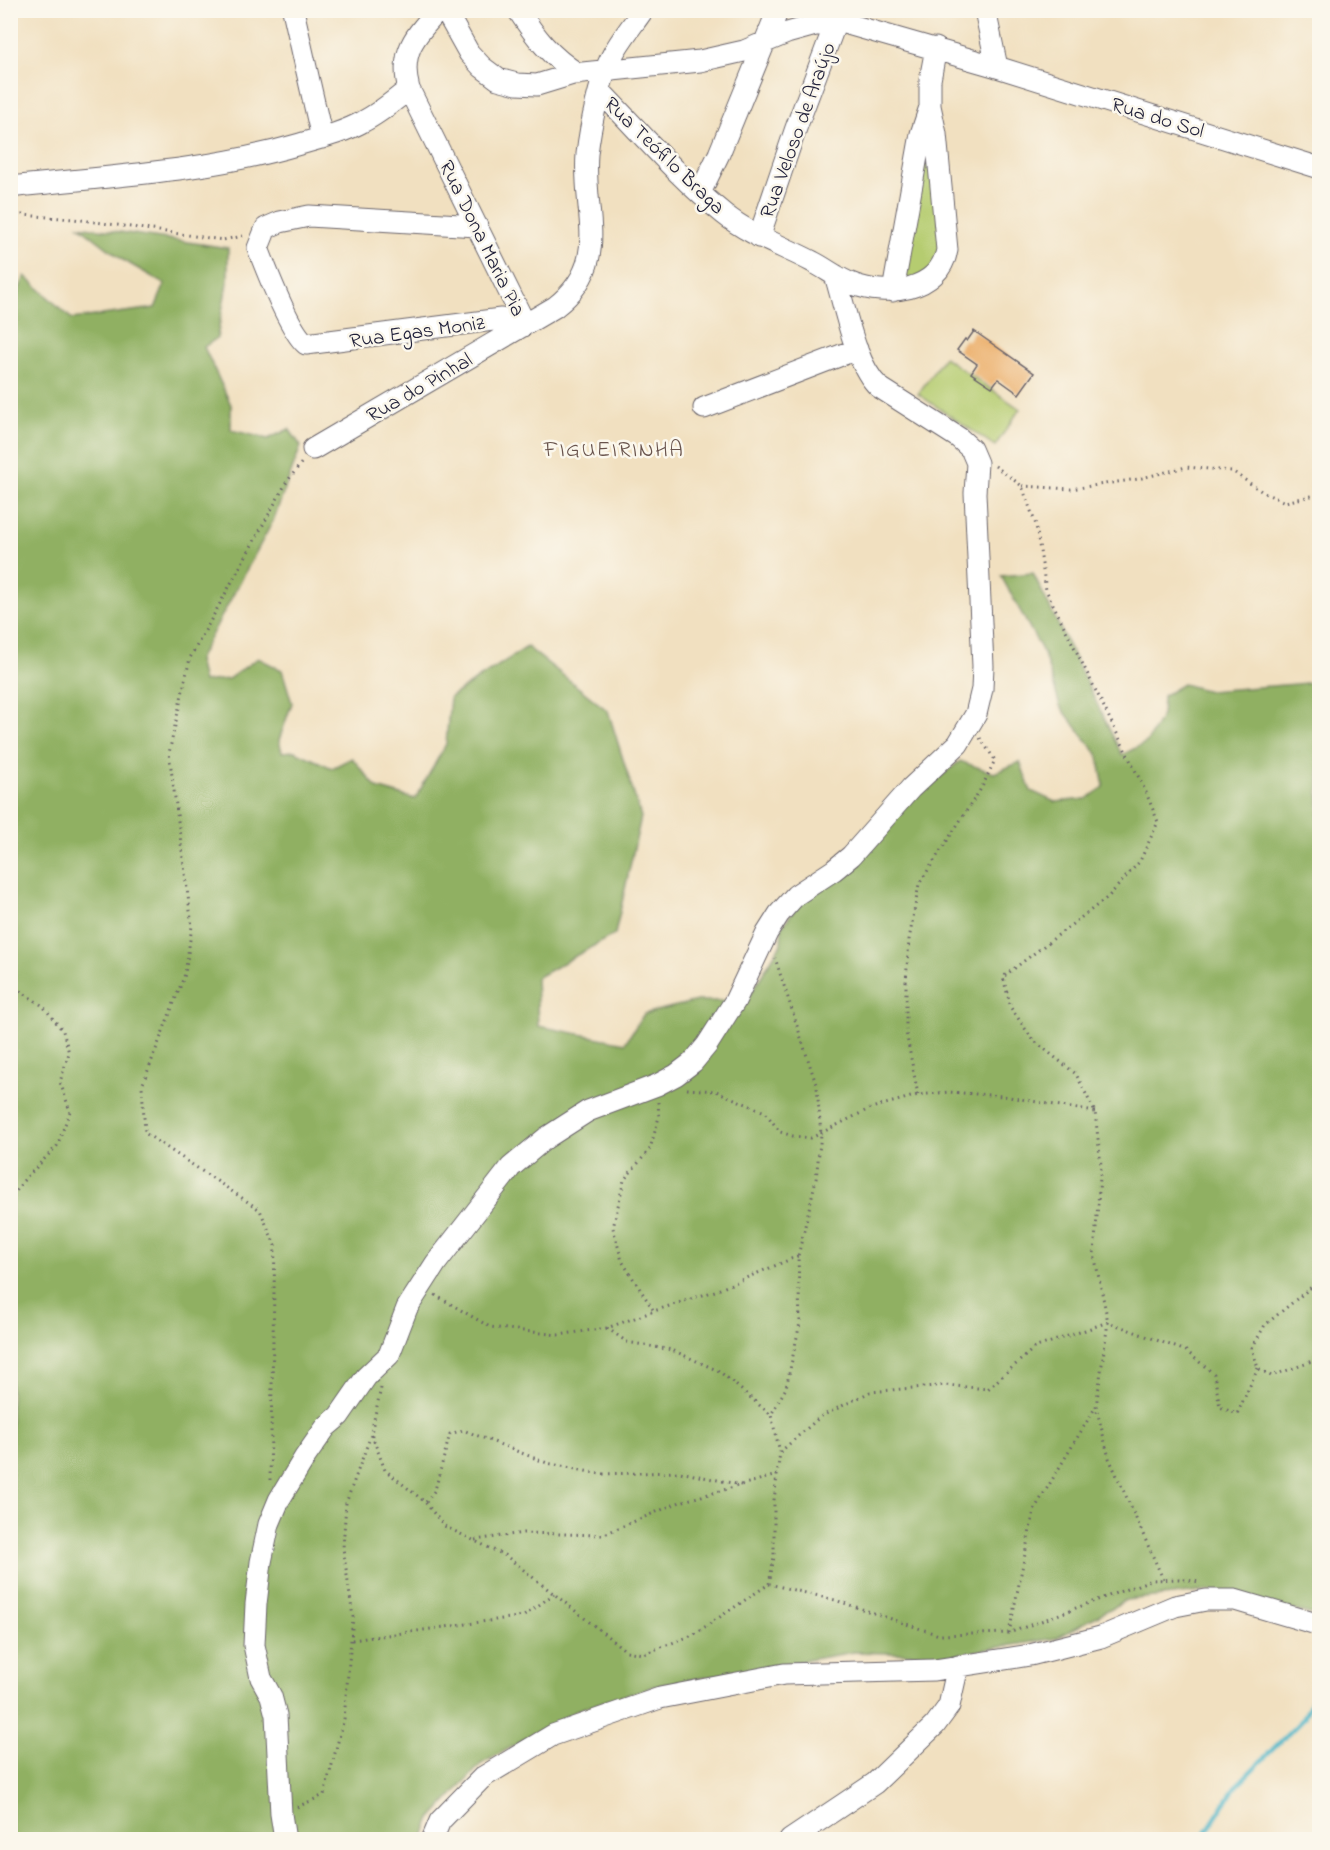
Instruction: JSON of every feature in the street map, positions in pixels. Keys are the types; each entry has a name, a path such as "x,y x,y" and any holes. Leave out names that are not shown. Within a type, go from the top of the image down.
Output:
{"street":[{"path":"293,10 322,138"},
{"path":"10,187 147,174 211,165 322,138 362,123 409,89 405,69 409,51 418,32 439,10"},
{"path":"445,10 476,60 498,79 517,84 537,85 578,74"},
{"path":"518,10 543,47 561,63 578,74 603,81 727,56 787,33 836,22"},
{"name":"Rua Dona Maria Pia","path":"409,89 525,324 567,298 585,271 591,253 592,237 587,153 594,113 610,58 643,10"},
{"path":"700,193 719,154 778,10"},
{"path":"985,10 997,67"},
{"name":"Rua do Sol","path":"836,22 936,48 1320,168"},
{"name":"Rua Veloso de Araújo","path":"759,237 803,107 836,22"},
{"name":"Rua Teófilo Braga","path":"603,81 700,193 741,227 866,289 893,291 911,288 933,277 943,265 946,257 947,243 936,134 930,106 930,80 936,48"},
{"name":"Rua Teófilo Braga","path":"893,291 921,134 930,106"},
{"path":"266,228 280,222 309,216 477,226"},
{"name":"Rua Egas Moniz","path":"266,228 258,248 271,282 295,331 302,342 309,345 501,319 525,324"},
{"path":"285,1839 281,1814 276,1715 271,1696 261,1678 254,1645 261,1562 269,1524 279,1500 326,1427 339,1416 366,1377 389,1355 407,1308 436,1263 511,1167 546,1137 588,1111 662,1082 693,1062 722,1024 747,979 767,933 786,904 851,856 911,788 958,744 971,725 979,703 983,666 975,456 959,438 873,381 864,369 835,275"},
{"name":"Rua do Pinhal","path":"313,449 525,324"},
{"path":"704,408 857,349"},
{"path":"432,1839 440,1821 483,1777 553,1736 660,1698 784,1674 934,1670 1029,1655 1101,1637 1175,1606 1206,1600 1235,1600 1320,1625"},
{"path":"790,1839 875,1783 936,1725 949,1706 958,1666"}],"path":[{"path":"10,218 22,215 74,219 223,240 242,237 266,228"},
{"path":"270,1489 275,1245 260,1210 145,1133 142,1086 185,974 192,926 169,753 190,658 286,483 313,449"},
{"path":"975,456 993,464 1022,486 1036,525 1046,590 1145,790 1158,822 1140,861 1108,897 1003,977 1011,1008 1033,1040 1076,1074 1095,1112 1101,1165 1094,1254 1108,1322 1095,1407 1034,1510 1009,1633"},
{"path":"1022,486 1071,489 1138,479 1186,467 1232,471 1264,493 1285,502 1320,494"},
{"path":"918,1095 906,1032 909,940 919,884 982,787 995,760 971,725"},
{"path":"767,933 817,1088 821,1134 816,1179 798,1256 800,1323 786,1388 771,1415"},
{"path":"10,984 43,1006 63,1031 69,1053 60,1082 70,1112 57,1146 22,1182 10,1201"},
{"path":"654,1311 622,1261 613,1228 624,1180 650,1149 659,1117 662,1082 681,1088 717,1091 765,1112 780,1132 811,1138 871,1108 918,1095 949,1092 1003,1096 1095,1112"},
{"path":"421,1287 490,1327 558,1335 607,1328 715,1292 798,1256"},
{"path":"780,1452 820,1417 870,1392 945,1385 988,1389 1034,1348 1108,1322 1186,1350 1214,1374 1220,1407 1237,1414 1258,1368 1252,1348 1265,1325 1320,1280"},
{"path":"371,1433 385,1470 425,1502 444,1526 506,1556 627,1651 643,1654 693,1635 769,1584 774,1557 774,1500 780,1452 771,1415 719,1371 672,1350 627,1342 607,1328"},
{"path":"1258,1368 1271,1376 1320,1357"},
{"path":"281,1814 324,1795 344,1719 353,1617 343,1548 346,1503 371,1433 381,1388"},
{"path":"1095,1407 1109,1458 1163,1579"},
{"path":"425,1502 435,1490 450,1434 464,1430 547,1462 600,1474 680,1472 741,1485"},
{"path":"474,1541 524,1533 602,1536 680,1502 777,1474"},
{"path":"769,1584 835,1600 939,1635 1009,1633 1151,1580 1179,1579 1202,1583"},
{"path":"351,1641 524,1616 554,1594"}],"green space":[{"path":"930,106 943,265 893,291"},
{"path":"79,226 228,248 228,279 217,338 204,347 231,405 231,430 268,439 289,429 301,446 273,521 198,660 203,682 228,679 258,658 282,670 292,703 279,740 282,752 295,751 332,768 352,758 377,788 415,799 446,744 450,697 527,647 608,711 641,817 615,934 536,978 538,1026 625,1043 644,1014 697,1001 746,1001 781,944 782,926 799,904 842,875 882,838 902,807 960,761 994,773 1020,762 1031,791 1055,802 1086,799 1104,787 1098,755 1060,706 1044,654 1001,576 1033,573 1122,755 1147,742 1162,715 1163,696 1183,684 1209,691 1319,682 1319,1616 1209,1591 1126,1600 1057,1638 951,1655 854,1652 655,1686 580,1709 481,1764 431,1819 423,1839 11,1840 11,308 25,276 72,319 155,308 165,284 123,260"},
{"path":"944,357 1020,409 995,446 918,394"}],"building":[{"path":"974,331 1034,373 1019,394 998,379 992,387 971,373 977,364 957,350"}],"waterway":[{"path":"1201,1840 1236,1786 1304,1718 1320,1680"}],"district":[{"name":"FIGUEIRINHA","path":"614,448"}]}
